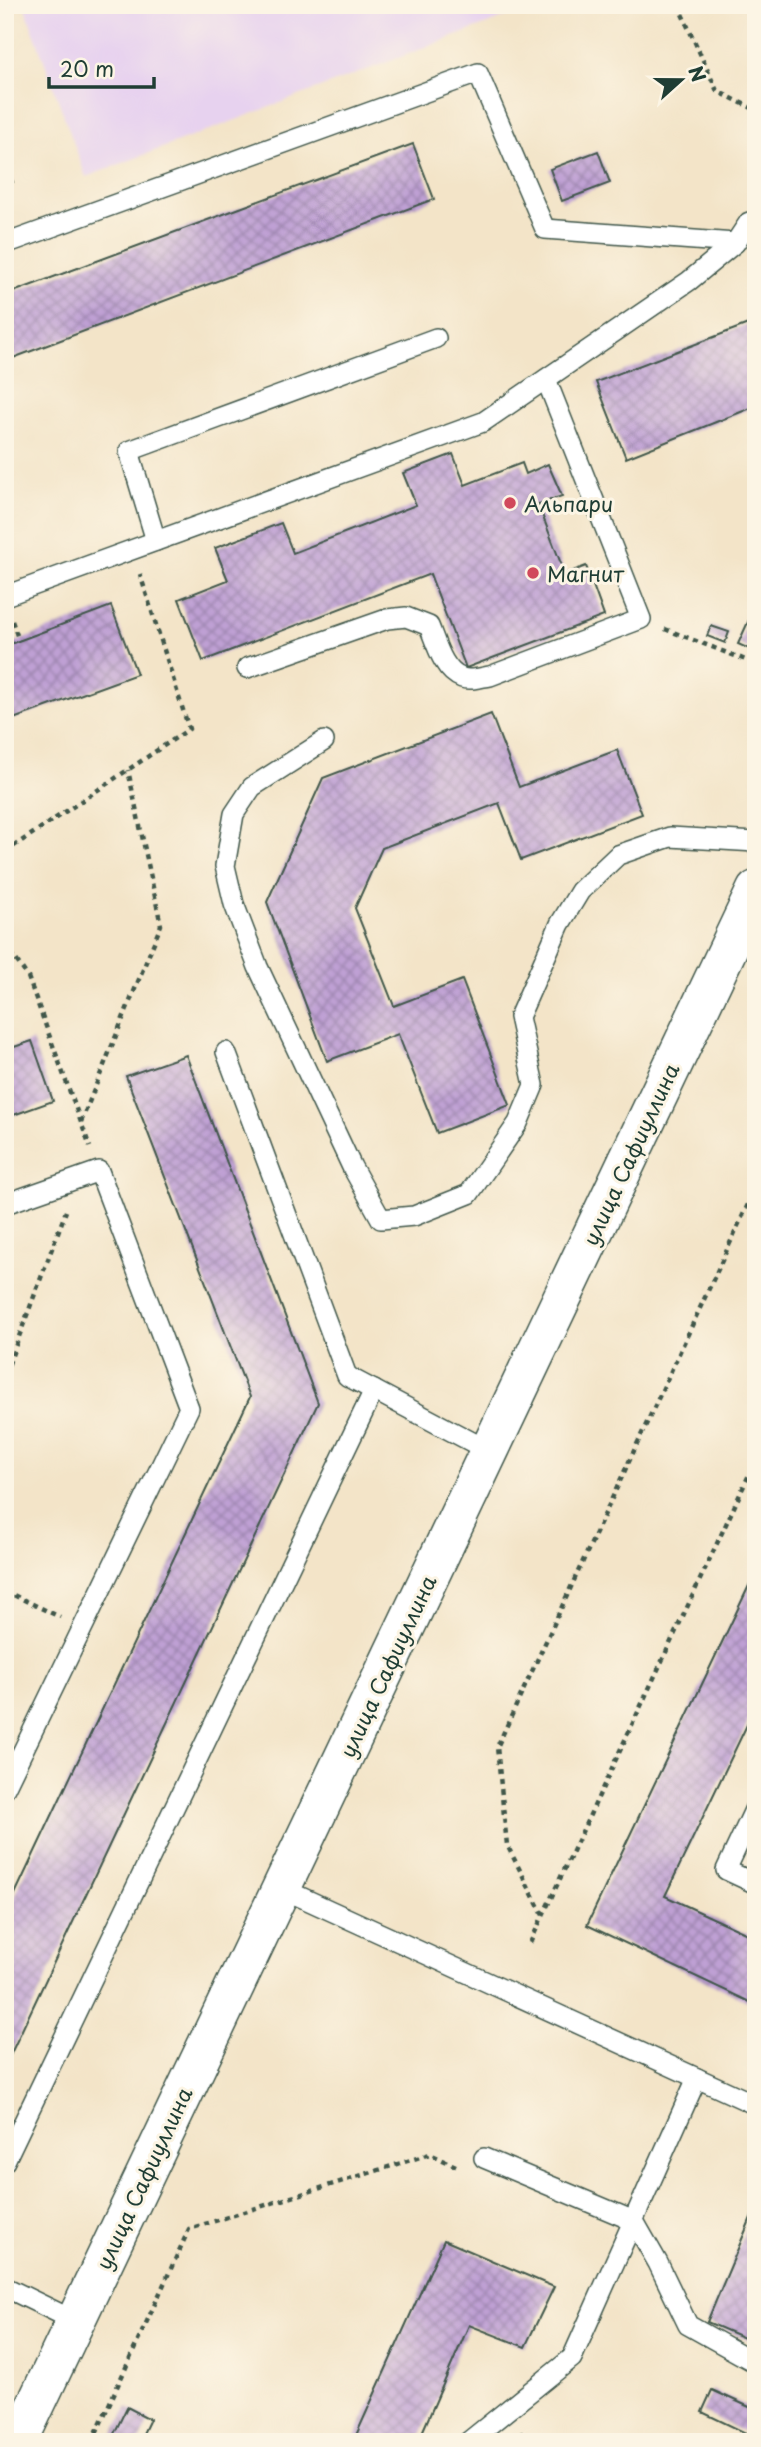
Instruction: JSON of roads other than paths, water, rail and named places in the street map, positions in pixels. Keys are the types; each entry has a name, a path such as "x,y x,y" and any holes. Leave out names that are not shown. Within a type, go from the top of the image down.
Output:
{"street":[{"name":"улица Сафиуллина","path":"18,2442 489,1451 745,941 756,890"}],"lane":[{"path":"5,244 478,73 545,229 735,243"},
{"path":"5,596 483,422 689,281 735,243 754,218"},
{"path":"156,541 129,451 436,338"},
{"path":"247,668 387,620 406,617 429,626 440,654 460,677 490,676 641,619 545,379"},
{"path":"324,741 252,788 234,814 225,866 234,904 258,967 352,1167 381,1219 414,1216 469,1194 519,1123 534,1084 519,1017 560,924 580,891 618,855 670,837 756,842"},
{"path":"226,1052 347,1376 489,1451"},
{"path":"5,1204 99,1171 189,1408 5,1788"},
{"path":"5,2161 374,1390"},
{"path":"756,1806 726,1870 756,1884"},
{"path":"281,1888 756,2105"},
{"path":"468,2442 572,2358 698,2078"},
{"path":"484,2158 634,2221 688,2325 756,2363"},
{"path":"5,2287 75,2321"}],"place":[{"name":"Альпари","path":"510,503"},
{"name":"Магнит","path":"533,573"}]}
